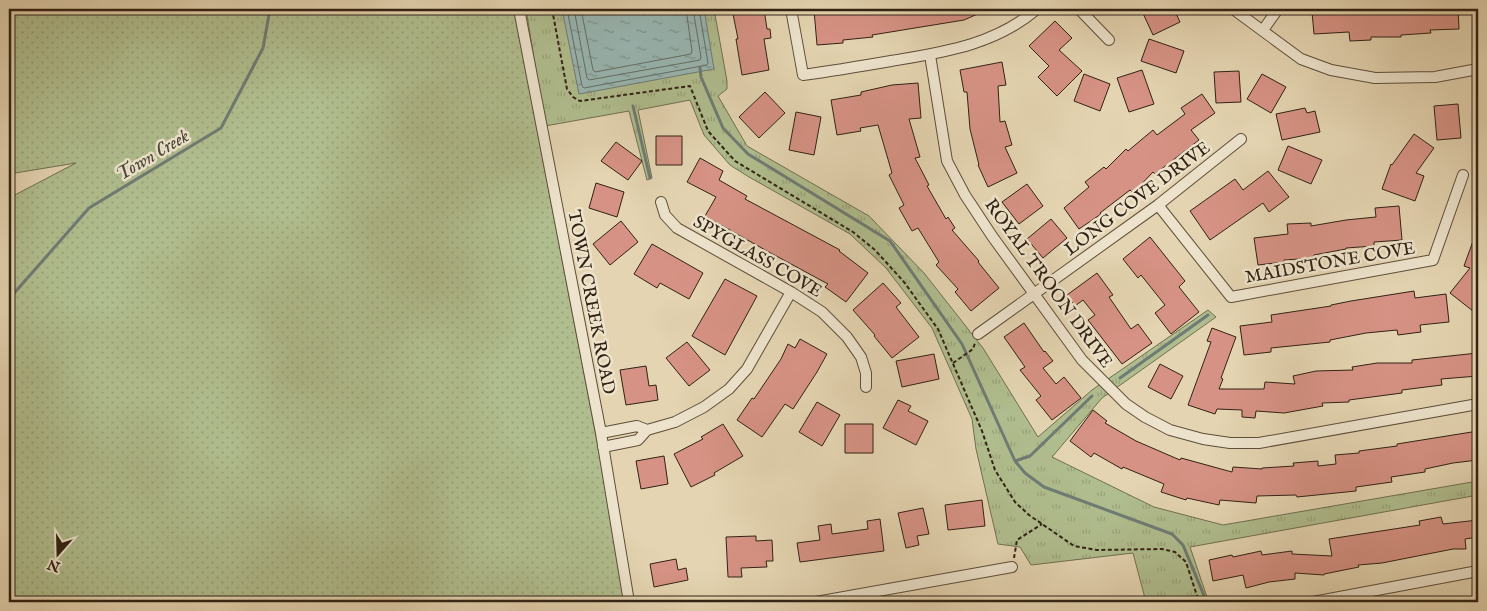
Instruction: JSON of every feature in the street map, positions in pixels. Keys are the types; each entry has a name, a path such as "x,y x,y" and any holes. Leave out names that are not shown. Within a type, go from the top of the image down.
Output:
{"street":[{"name":"TOWN CREEK ROAD","path":"519,9 601,433 630,602"},
{"path":"791,9 803,76 930,55 972,45 999,35 1023,21 1038,9"},
{"path":"1079,9 1109,40"},
{"path":"1233,9 1301,59 1332,70 1375,78 1435,77 1478,69"},
{"path":"1263,30 1278,9"},
{"name":"ROYAL TROON DRIVE","path":"930,55 947,161 965,195 1034,295 1082,360 1126,404 1145,417 1170,430 1203,440 1230,443 1259,442 1478,404"},
{"name":"LONG COVE DRIVE","path":"978,334 1158,204 1242,139"},
{"name":"MAIDSTONE COVE","path":"1158,204 1231,297 1433,260 1463,175"},
{"name":"SPYGLASS COVE","path":"660,202 665,215 677,228 791,292 822,312 847,337 862,357 866,373 866,387"},
{"path":"603,447 638,440 648,430 675,422 704,407 729,389 747,369 791,292"},
{"path":"601,433 637,426 648,430"},
{"path":"816,602 1012,567"},
{"path":"1313,602 1478,571"}],"path":[{"path":"552,9 567,89 573,97 580,101 690,86 708,131 735,161 854,232 876,250 904,282 938,329 982,431 995,470 1015,502 1074,546 1086,549 1162,549 1175,552 1186,562 1199,602"},
{"path":"953,363 973,349 978,334"},
{"path":"1012,567 1017,540 1042,524"}],"green space":[{"path":"9,9 514,9 628,602 9,602 9,198 76,163 9,174"},
{"path":"526,9 714,9 727,81 727,89 718,96 747,146 869,216 924,273 983,348 1038,437 1092,390 1208,310 1216,317 1102,398 1052,457 1154,507 1223,525 1478,481 1478,495 1190,547 1207,597 1204,602 1146,602 1133,553 1031,565 1020,547 998,544 976,449 972,419 932,328 886,268 850,234 730,165 704,135 690,100 638,110 652,178 647,180 629,111 545,126"}],"water":[{"path":"562,9 704,9 714,69 579,94"}],"building":[{"path":"732,9 764,9 767,29 770,29 771,38 764,39 769,70 742,75"},
{"path":"989,9 964,20 872,35 873,37 843,40 843,43 817,45 814,10"},
{"path":"1141,9 1174,9 1180,22 1153,35"},
{"path":"1349,9 1387,11 1387,9 1458,9 1459,29 1430,30 1431,33 1401,35 1401,37 1371,37 1371,40 1350,41 1349,32 1314,34 1312,12"},
{"path":"1055,21 1072,38 1059,50 1082,71 1057,96 1038,77 1049,66 1029,46"},
{"path":"1149,39 1184,51 1176,73 1141,61"},
{"path":"1002,62 1006,85 998,86 1000,122 1005,121 1012,145 1005,147 1017,173 988,187 978,165 970,129 967,92 964,92 960,70"},
{"path":"1142,70 1154,104 1129,112 1117,78"},
{"path":"1239,71 1241,102 1216,103 1214,72"},
{"path":"1084,74 1110,84 1100,111 1074,101"},
{"path":"1262,74 1286,87 1271,113 1247,99"},
{"path":"918,83 921,118 909,119 920,157 915,158 929,185 927,186 946,219 948,217 955,228 952,230 999,288 971,311 955,292 958,289 936,265 939,262 918,228 912,231 899,208 904,205 889,175 892,173 878,125 860,128 861,131 837,135 831,100 861,95 861,92 892,85"},
{"path":"765,92 785,113 759,138 739,117"},
{"path":"1202,94 1215,113 1191,130 1199,140 1155,174 1153,172 1133,193 1130,190 1079,229 1064,208 1089,187 1085,182 1104,167 1106,169 1126,149 1128,151 1153,130 1157,135 1185,114 1181,108"},
{"path":"1458,104 1461,138 1437,140 1434,106"},
{"path":"1305,108 1307,113 1315,111 1320,132 1282,140 1276,114"},
{"path":"796,112 821,117 814,155 789,150"},
{"path":"1414,134 1434,148 1416,173 1424,176 1415,201 1382,189 1391,164"},
{"path":"656,136 682,136 682,165 656,165"},
{"path":"616,142 642,161 628,180 601,161"},
{"path":"1288,146 1322,160 1311,184 1278,170"},
{"path":"700,158 723,171 719,180 747,196 745,199 840,250 868,273 846,302 825,287 828,284 705,216 716,197 687,182"},
{"path":"1268,171 1289,197 1269,212 1263,203 1210,240 1190,211 1235,179 1243,190"},
{"path":"596,183 624,192 617,217 589,208"},
{"path":"1027,184 1043,206 1019,224 1002,202"},
{"path":"1399,206 1402,240 1374,242 1374,246 1346,248 1314,255 1314,258 1284,260 1284,262 1258,265 1254,238 1288,234 1287,224 1311,223 1311,226 1376,217 1375,208"},
{"path":"1051,219 1067,238 1043,258 1027,239"},
{"path":"621,221 638,242 610,265 593,244"},
{"path":"1477,230 1478,315 1450,293 1470,268 1464,266"},
{"path":"1150,237 1185,281 1179,287 1199,312 1171,334 1155,313 1165,305 1141,275 1138,278 1123,259"},
{"path":"652,244 703,273 689,299 660,283 657,288 634,274"},
{"path":"1097,273 1113,295 1109,297 1131,329 1138,324 1152,343 1122,364 1088,320 1095,315 1083,300 1075,306 1067,295"},
{"path":"725,279 757,296 725,355 692,336"},
{"path":"883,283 901,303 896,307 919,337 892,358 853,310"},
{"path":"1414,291 1415,298 1446,294 1449,322 1420,325 1421,332 1398,335 1397,330 1366,333 1330,340 1330,342 1271,348 1271,352 1244,355 1240,326 1272,322 1271,315"},
{"path":"1024,323 1044,352 1053,361 1043,368 1056,384 1064,377 1081,398 1052,420 1036,400 1041,396 1020,370 1025,367 1004,337"},
{"path":"1212,328 1236,337 1221,378 1223,379 1219,389 1264,389 1265,382 1295,384 1293,376 1316,371 1353,370 1352,367 1377,363 1412,363 1412,360 1478,353 1478,376 1441,379 1442,385 1402,390 1402,393 1349,400 1349,402 1322,403 1323,406 1284,413 1256,411 1255,418 1242,417 1242,410 1217,409 1215,414 1188,405 1211,342 1207,341"},
{"path":"800,339 827,354 793,409 785,404 762,437 737,420 752,398 754,399 781,359 788,344 795,348"},
{"path":"687,342 710,370 689,386 666,358"},
{"path":"934,354 939,379 902,387 896,361"},
{"path":"1160,364 1183,376 1171,399 1148,387"},
{"path":"646,366 649,386 656,385 658,400 626,405 620,370"},
{"path":"898,400 911,406 908,411 928,421 916,445 883,428"},
{"path":"817,402 840,415 822,446 799,432"},
{"path":"1093,410 1107,421 1105,423 1136,441 1180,460 1181,458 1232,472 1233,467 1262,469 1294,466 1293,463 1318,461 1318,466 1336,464 1335,455 1359,453 1359,451 1478,431 1478,460 1453,463 1425,469 1425,472 1391,477 1392,482 1356,487 1356,491 1297,497 1296,495 1257,496 1256,503 1220,500 1219,505 1187,498 1186,500 1161,492 1164,484 1123,467 1122,469 1094,453 1091,457 1070,441"},
{"path":"723,424 743,456 714,473 715,475 691,487 674,454 703,439 701,437"},
{"path":"845,424 873,424 873,453 845,453"},
{"path":"664,456 668,484 641,489 636,461"},
{"path":"982,500 985,526 948,530 945,505"},
{"path":"923,508 929,534 917,536 919,545 906,548 898,513"},
{"path":"1441,517 1443,524 1478,520 1478,537 1465,539 1466,549 1453,549 1382,563 1358,565 1359,567 1324,575 1295,573 1295,579 1269,582 1246,588 1243,575 1213,581 1209,560 1261,551 1262,555 1292,551 1292,554 1332,556 1329,539 1420,525 1419,521"},
{"path":"880,519 884,551 800,562 797,543 820,540 818,526 831,524 832,534 868,529 867,521"},
{"path":"756,536 756,541 772,540 773,561 766,561 767,567 741,568 742,577 728,577 726,537"},
{"path":"676,559 678,570 686,568 688,580 654,587 650,564"}],"waterway":[{"name":"Town Creek","path":"9,299 89,208 221,128 263,48 270,9"},
{"path":"700,68 701,77 723,128 748,154 890,241 962,344 1015,461 1025,473 1044,487 1172,534 1183,545 1205,598"},
{"path":"633,106 650,178"},
{"path":"1120,378 1208,315"},
{"path":"1015,461 1030,456 1092,396"}]}
